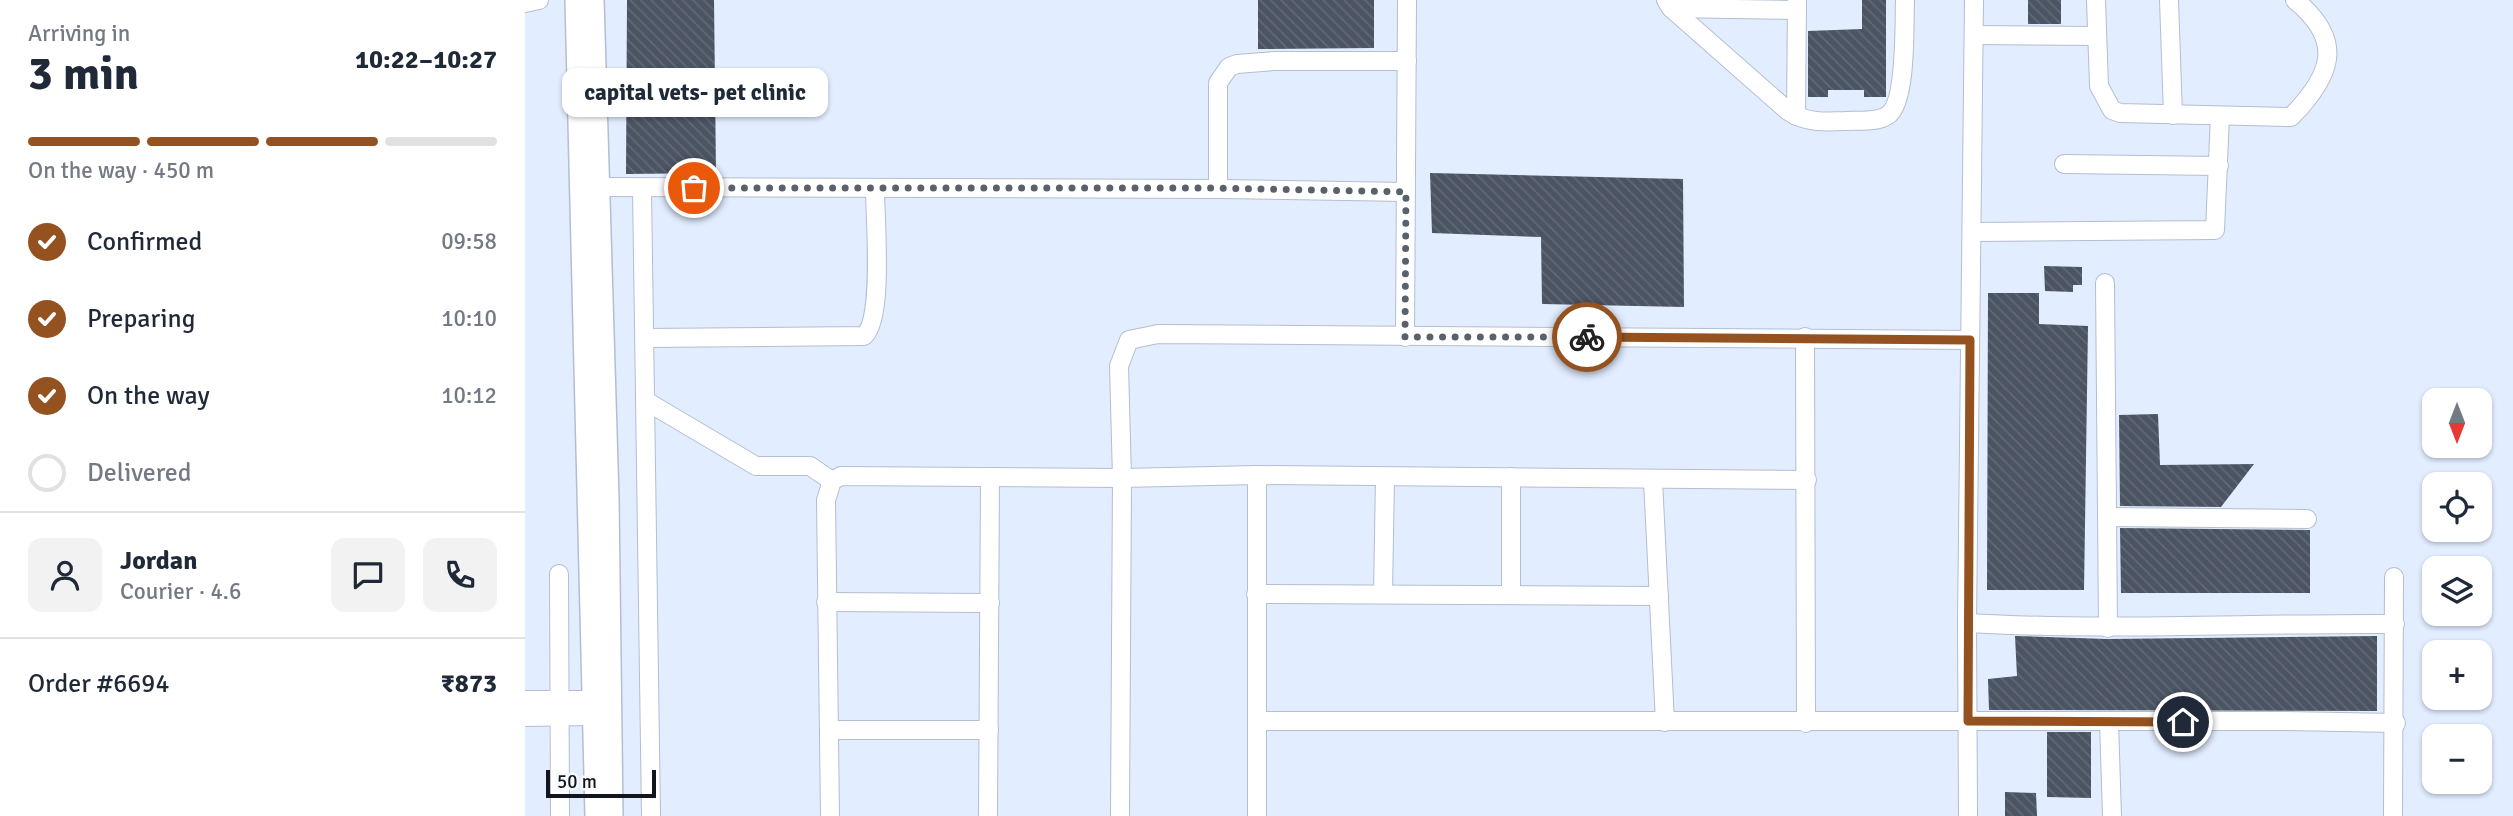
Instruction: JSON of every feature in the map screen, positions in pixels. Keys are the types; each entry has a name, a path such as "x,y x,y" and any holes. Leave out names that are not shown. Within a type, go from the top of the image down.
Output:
{"street":[{"path":"525,3 539,0"},
{"path":"576,0 596,816"},
{"path":"593,0 608,498 612,816"},
{"path":"1405,337 1407,0"},
{"path":"1669,4 1796,116 1823,122 1878,119 1894,110 1900,93 1905,0"},
{"path":"1968,816 1966,623 1974,0"},
{"path":"2096,0 2099,86 2112,110 2173,115 2291,117 2309,99 2325,71 2327,42 2322,25 2295,0"},
{"path":"2169,0 2173,115"},
{"path":"1669,4 1797,5 1796,116"},
{"path":"1974,35 2097,36"},
{"path":"1217,188 1218,83 1229,67 1274,61 1407,61"},
{"path":"1972,232 2215,230 2220,116"},
{"path":"2064,164 2219,166"},
{"path":"598,187 1217,188 1406,192"},
{"path":"642,188 651,816"},
{"path":"645,338 864,335 871,330 876,309 875,188"},
{"path":"2105,283 2108,628"},
{"path":"1120,816 1122,478 1119,366 1129,340 1158,334 1970,340"},
{"path":"1805,337 1806,723"},
{"path":"646,401 755,466 810,466 832,481"},
{"path":"832,481 852,475 1122,478 1257,475 1807,480"},
{"path":"1257,475 1257,816"},
{"path":"988,816 990,477"},
{"path":"1383,594 1385,477"},
{"path":"1511,477 1511,595"},
{"path":"1653,480 1665,722"},
{"path":"830,816 826,500 832,481"},
{"path":"2107,517 2307,519"},
{"path":"559,574 560,816"},
{"path":"2393,816 2396,723 2394,577"},
{"path":"1256,594 1659,596"},
{"path":"826,602 990,603"},
{"path":"1966,623 2108,628 2238,624 2395,624"},
{"path":"525,700 559,709"},
{"path":"525,717 559,709 593,708"},
{"path":"1257,721 2396,723"},
{"path":"2109,722 2112,816"},
{"path":"830,730 989,730"}],"building":[{"path":"627,0 714,0 716,173 626,174"},
{"path":"1258,0 1374,0 1374,48 1258,49"},
{"path":"1862,0 1886,0 1886,97 1864,97 1864,90 1828,90 1828,97 1808,97 1808,31 1862,29"},
{"path":"2028,0 2061,0 2061,24 2028,24"},
{"path":"1430,173 1683,179 1684,307 1542,304 1541,237 1432,233"},
{"path":"2044,266 2082,267 2082,285 2073,285 2073,292 2045,291"},
{"path":"1988,293 2039,293 2039,324 2088,326 2084,590 1987,590"},
{"path":"2158,414 2160,465 2254,464 2221,507 2120,506 2119,415"},
{"path":"2120,528 2310,530 2310,593 2121,593"},
{"path":"2015,636 2107,639 2377,636 2377,711 1989,710 1988,679 2017,676"},
{"path":"2047,732 2091,732 2091,798 2047,797"},
{"path":"2005,792 2036,793 2037,816 2005,816"}],"way so far":[{"path":"694,188 1217,188 1406,192 1405,337 1587,337"}],"place":[{"name":"capital vets- pet clinic","path":"694,188"}],"route":[{"path":"1587,337 1970,340 1966,623 1968,721 2183,722"}]}
